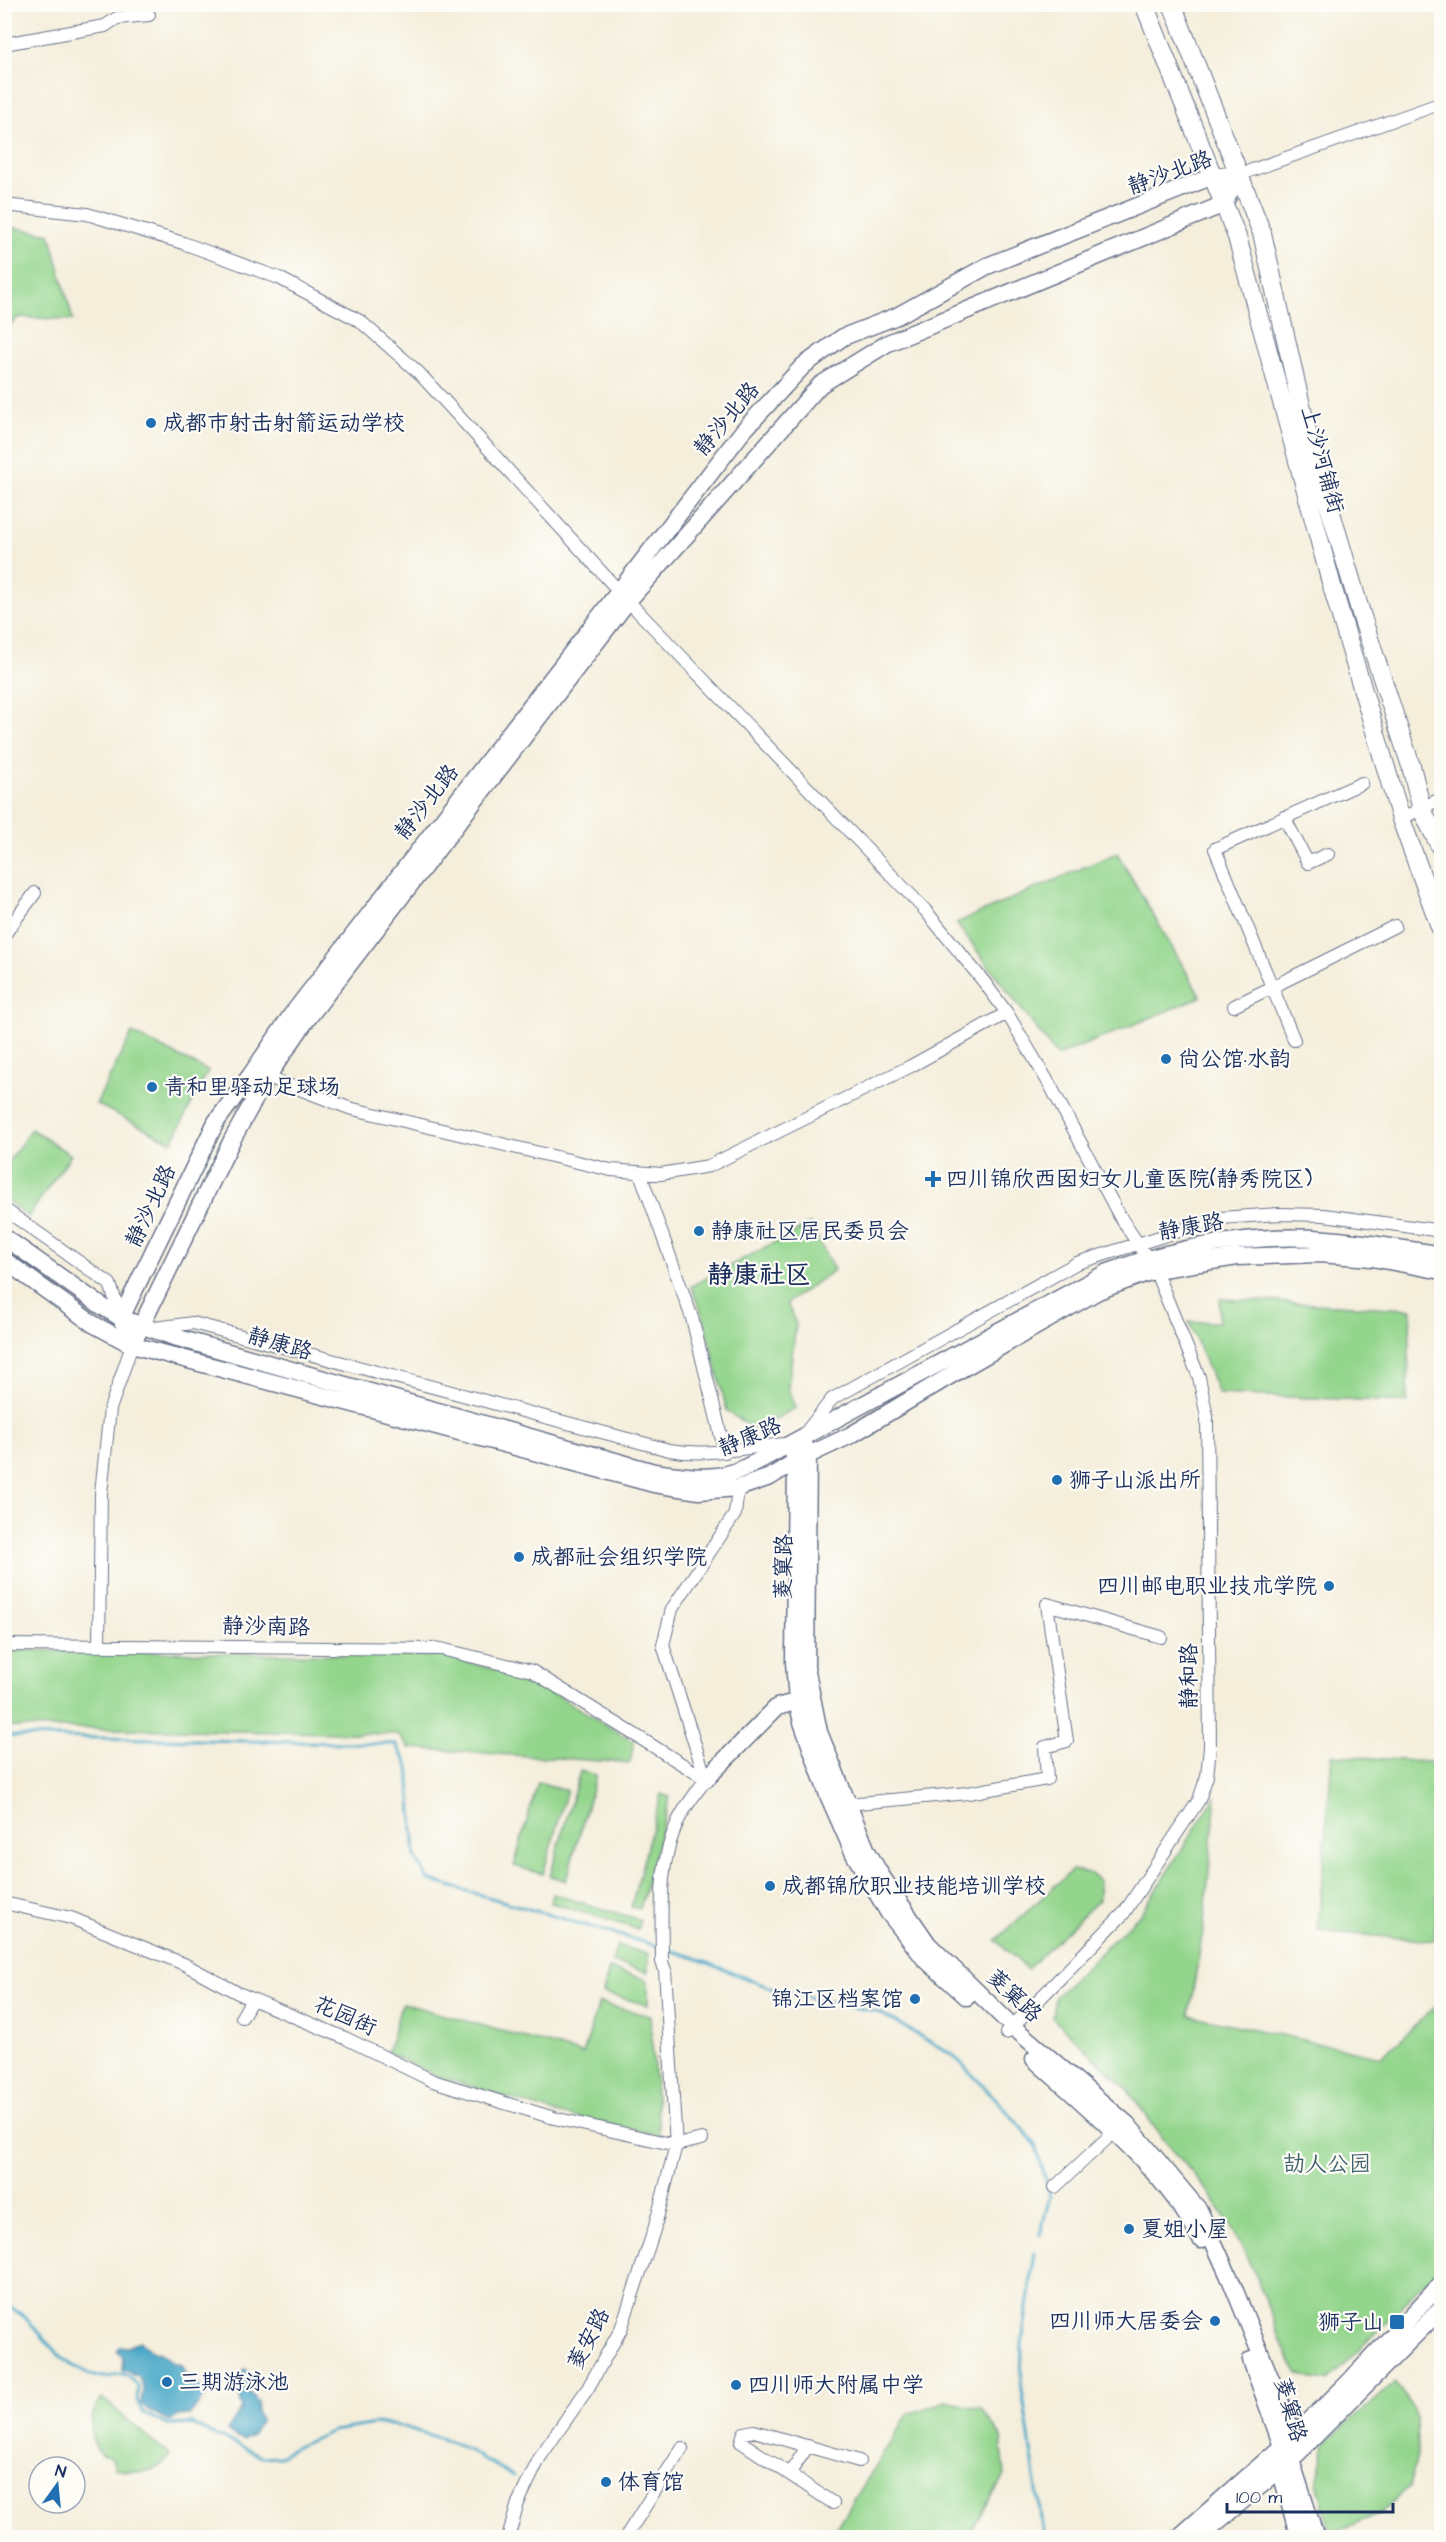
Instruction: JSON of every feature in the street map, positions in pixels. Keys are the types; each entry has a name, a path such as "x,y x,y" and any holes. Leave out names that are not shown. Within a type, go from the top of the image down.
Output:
{"main road":[{"name":"上沙河铺街","path":"1144,4 1238,237 1332,586 1401,819 1442,932"},
{"name":"上沙河铺街","path":"1172,4 1262,233 1308,432 1363,620 1411,765 1422,810 1442,850"}],"street":[{"path":"117,18 120,4"},
{"path":"4,44 105,26 117,18 148,15"},
{"path":"1238,175 1442,103"},
{"name":"静沙北路","path":"132,1345 146,1327 260,1074 290,1017 624,595 743,431 803,366 843,337 897,316 987,266 1213,176 1238,175 1224,204 888,343 820,385 624,595"},
{"name":"静和路","path":"4,205 87,214 183,243 279,278 360,321 418,372 624,595 925,910 1007,1013 1050,1086 1119,1215 1146,1257 1205,1395 1210,1735 1207,1776 1199,1800 1124,1913 1009,2030"},
{"path":"1294,1040 1215,849 1362,783"},
{"path":"1401,819 1442,798"},
{"path":"1284,817 1308,863 1328,854"},
{"path":"4,935 35,893"},
{"path":"1234,1006 1395,926"},
{"path":"260,1074 349,1108 611,1170 661,1174 709,1166 911,1066 1007,1013"},
{"name":"静沙北路","path":"121,1318 216,1122 260,1074"},
{"path":"640,1173 692,1318 725,1452"},
{"path":"4,1209 110,1284 132,1345 110,1408 102,1493 99,1646"},
{"path":"146,1327 193,1323 669,1450 692,1454 725,1452 751,1446 797,1441 832,1399 1077,1263 1146,1257 1220,1218 1280,1214 1324,1215 1442,1231"},
{"name":"静康路","path":"4,1237 100,1305 121,1318 146,1327 654,1472 686,1476 733,1473 797,1441 1106,1273 1146,1257 1247,1240 1303,1239 1364,1243 1442,1255"},
{"name":"静康路","path":"4,1260 93,1324 132,1345 654,1484 699,1491 738,1488 770,1477 802,1458 850,1435 1098,1292 1146,1257 1300,1254 1372,1258 1442,1271"},
{"name":"菱窠路","path":"797,1441 802,1458 794,1662 828,1795 854,1854 888,1912 924,1958 1009,2030 1127,2124 1199,2210 1231,2281 1316,2538"},
{"path":"738,1488 735,1514 672,1608 663,1645 706,1779 777,1707 805,1699"},
{"path":"847,1804 968,1793 1047,1779 1045,1747 1067,1742 1047,1604 1161,1637"},
{"name":"静沙南路","path":"4,1645 441,1649 532,1671 706,1779"},
{"name":"菱窠路","path":"805,1699 867,1851 928,1944 1009,2030 1114,2132 1161,2182 1193,2223 1209,2257 1287,2453 1299,2538"},
{"name":"菱安路","path":"508,2538 518,2503 540,2457 588,2388 621,2329 654,2230 676,2145 665,1970 662,1962 660,1896 666,1859 678,1821 706,1779"},
{"name":"花园街","path":"4,1903 71,1918 184,1964 252,1999 345,2038 433,2081 554,2118 676,2145"},
{"path":"242,2017 252,1999"},
{"path":"1055,2187 1114,2132"},
{"path":"676,2145 702,2139"},
{"path":"1178,2538 1287,2453 1346,2385 1442,2283"},
{"path":"1198,2538 1442,2308"},
{"path":"833,2503 741,2442 744,2433 754,2431 859,2461"},
{"path":"789,2474 808,2446"},
{"path":"625,2538 682,2448"}],"green space":[{"path":"5,226 50,234 73,320 19,317 5,329"},
{"path":"1117,853 1201,997 1057,1056 956,923"},
{"name":"青和里驿动足球场","path":"132,1033 208,1071 172,1142 96,1104"},
{"path":"31,1129 71,1155 28,1217 5,1199 5,1167"},
{"path":"810,1224 834,1270 787,1303 796,1324 788,1388 795,1408 755,1430 727,1411 703,1317 691,1286"},
{"path":"1220,1299 1411,1309 1407,1402 1218,1394 1189,1322 1219,1322"},
{"path":"5,1650 442,1656 529,1678 634,1742 630,1763 409,1748 398,1734 5,1727"},
{"path":"1332,1755 1441,1763 1441,1844 1434,1941 1318,1931"},
{"path":"580,1771 596,1775 566,1881 550,1876"},
{"path":"538,1782 567,1790 543,1874 514,1866"},
{"path":"661,1794 670,1797 640,1909 631,1907"},
{"name":"劼人公园","path":"1216,1796 1204,1925 1189,2015 1381,2057 1441,2002 1441,2266 1328,2381 1312,2379 1297,2373 1288,2358 1257,2279 1234,2231 1207,2190 1160,2135 1128,2090 1052,2017 1055,1997 1141,1913"},
{"path":"1072,1870 1090,1873 1099,1881 1099,1900 1027,1969 996,1940"},
{"path":"553,1894 641,1920 638,1929 551,1903"},
{"path":"617,1945 648,1954 648,1973 612,1962"},
{"path":"609,1969 648,1980 648,2005 603,1993"},
{"path":"402,2003 583,2054 599,2003 650,2016 659,2135 556,2113 437,2076 387,2053"},
{"path":"1394,2383 1405,2394 1416,2418 1417,2455 1409,2487 1379,2514 1331,2534 1317,2482 1327,2441"},
{"path":"102,2398 170,2456 158,2467 145,2472 130,2472 115,2468 112,2458 101,2455 96,2448 91,2434 94,2412"},
{"path":"946,2401 982,2409 1001,2437 1005,2475 967,2537 831,2537 908,2414"}],"water":[{"name":"三期游泳池","path":"140,2341 157,2354 159,2352 174,2363 181,2365 186,2375 207,2393 190,2415 177,2416 171,2421 141,2404 143,2389 139,2377 122,2369 123,2358 117,2351 120,2346 128,2347"},
{"path":"245,2369 248,2371 246,2387 258,2402 257,2414 261,2420 253,2434 244,2440 236,2438 227,2431 242,2408 237,2384"}],"waterway":[{"path":"4,1736 396,1744 409,1767 415,1857 429,1880 660,1947"},
{"path":"666,1949 693,1957 773,1989 880,2013 953,2055 1000,2103 1036,2145 1050,2196 1040,2235"},
{"path":"1035,2252 1022,2343 1021,2382 1042,2525 1047,2538"},
{"path":"4,2305 24,2317 59,2355 86,2373 101,2377 120,2374 128,2376 138,2386 137,2401 142,2411 155,2419 170,2425 192,2424 263,2457 280,2456 333,2431 375,2424 394,2424 455,2443 513,2476"}],"place":[{"name":"成都市射击射箭运动学校","path":"151,423"},
{"name":"尚公馆·水韵","path":"1166,1059"},
{"name":"青和里驿动足球场","path":"152,1087"},
{"name":"四川锦欣西囡妇女儿童医院(静秀院区)","path":"933,1179"},
{"name":"静康社区居民委员会","path":"699,1231"},
{"name":"狮子山派出所","path":"1057,1480"},
{"name":"成都社会组织学院","path":"519,1557"},
{"name":"四川邮电职业技术学院","path":"1329,1586"},
{"name":"成都锦欣职业技能培训学校","path":"770,1886"},
{"name":"锦江区档案馆","path":"915,1999"},
{"name":"夏姐小屋","path":"1129,2229"},
{"name":"四川师大居委会","path":"1215,2321"},
{"name":"狮子山","path":"1397,2322"},
{"name":"三期游泳池","path":"167,2382"},
{"name":"四川师大附属中学","path":"736,2385"},
{"name":"体育馆","path":"606,2482"}],"district":[{"name":"静康社区","path":"759,1275"}]}
